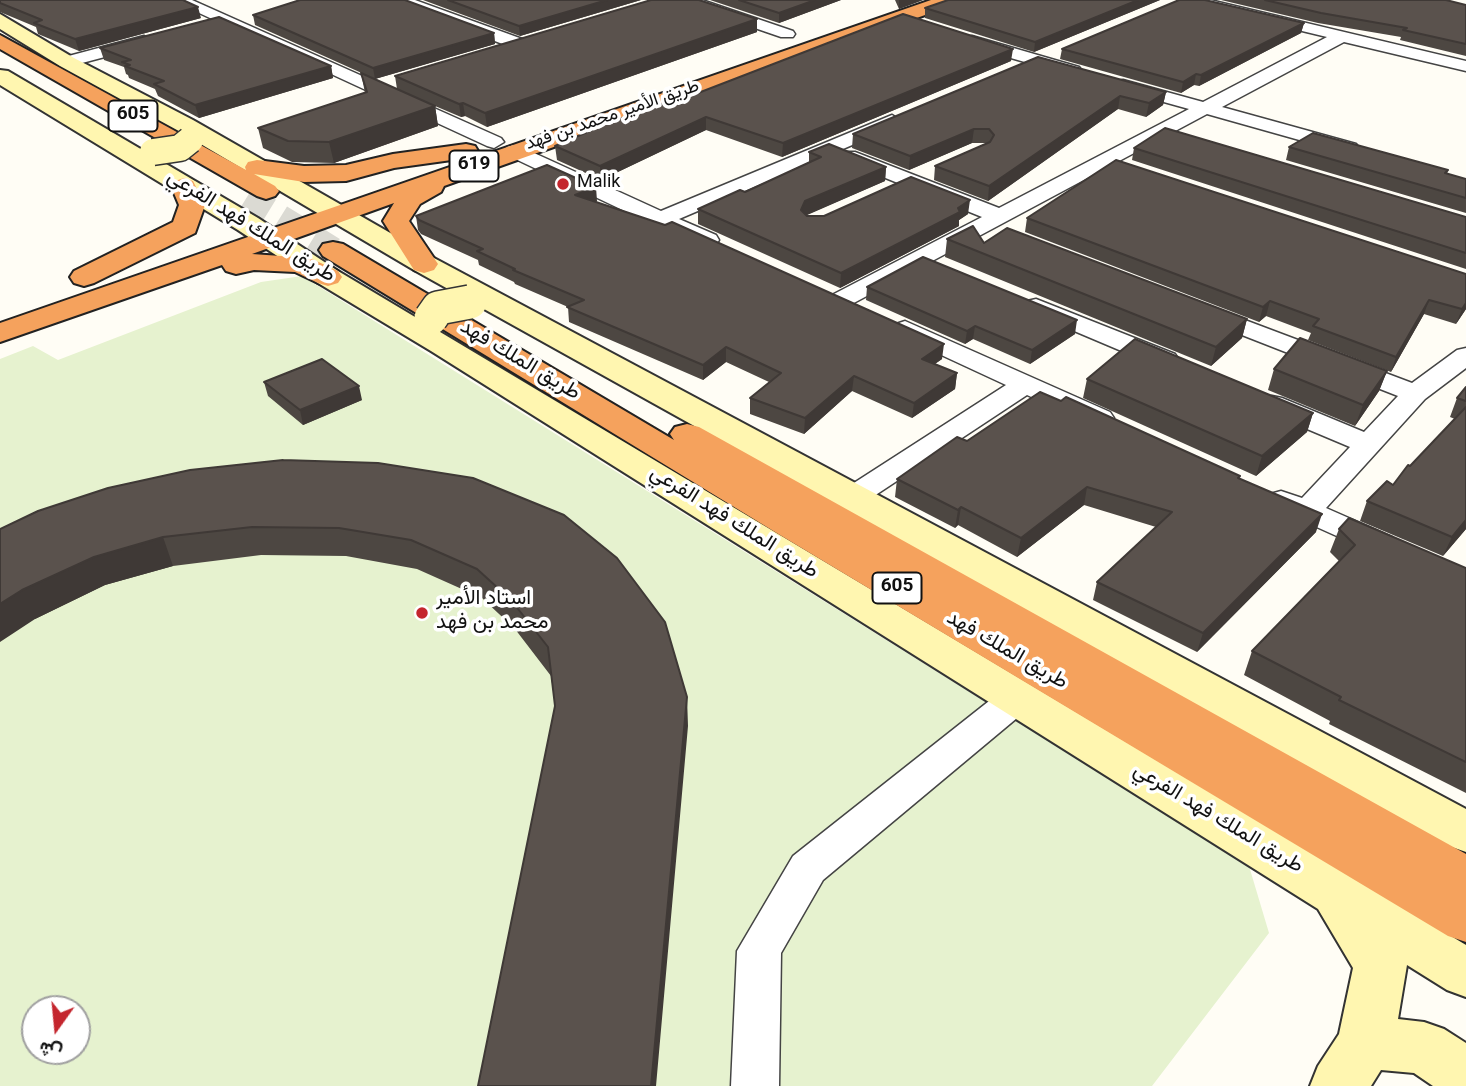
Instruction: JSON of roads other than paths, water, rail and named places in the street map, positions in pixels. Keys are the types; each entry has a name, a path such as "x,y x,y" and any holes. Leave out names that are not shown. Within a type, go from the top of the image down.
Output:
{"highway":[{"name":"طريق الأمير محمد بن فهد","path":"0,333 83,286 258,204 333,238 490,151 787,34 894,9 949,0"},
{"name":"طريق الأمير محمد بن فهد","path":"490,151 894,9"},
{"name":"605","path":"0,40 258,204"},
{"name":"605","path":"0,57 258,204"},
{"path":"258,204 304,174 346,173 393,161 490,151"},
{"path":"424,264 396,221 400,211 410,199 490,151"},
{"path":"83,286 186,227 192,205 184,186"},
{"path":"83,286 254,262 300,264 333,238"},
{"name":"طريق الملك فهد","path":"333,238 1466,879"},
{"name":"طريق الملك فهد","path":"333,238 781,520 1466,920"}],"main road":[{"name":"طريق الملك فهد الفرعي","path":"0,20 188,133 258,204 333,238 436,331 1016,699 1466,973"},
{"name":"طريق الملك فهد الفرعي","path":"0,76 111,145 184,186 258,204 333,238 424,264 1453,820"},
{"path":"111,145 153,152 180,148 188,133"},
{"path":"436,331 438,309 449,304 470,302 515,313"},
{"path":"1334,891 1380,965 1353,1064 1424,1048 1466,1075"}],"street":[{"path":"187,4 226,0"},
{"path":"401,0 526,42 493,52"},
{"path":"422,8 452,0"},
{"path":"687,0 787,34"},
{"path":"1191,0 1466,66"},
{"path":"187,4 373,88 490,151 734,251"},
{"path":"894,9 922,25"},
{"path":"197,27 223,20"},
{"path":"1128,430 830,294 996,226 1106,161 1342,36"},
{"path":"67,62 158,37"},
{"path":"960,37 1035,61 1362,152"},
{"path":"1011,71 1060,51"},
{"path":"373,88 400,80"},
{"path":"660,219 913,112"},
{"path":"1161,132 1188,140"},
{"path":"828,148 910,181 996,226"},
{"path":"1106,161 1132,169"},
{"path":"886,191 933,170"},
{"path":"921,258 946,269"},
{"path":"1010,295 1189,370"},
{"path":"1185,304 1415,393"},
{"path":"1306,512 1415,393 1466,356"},
{"path":"854,496 1026,384"},
{"path":"1253,396 1368,444"},
{"path":"1255,489 1405,554"},
{"path":"755,1086 759,951 808,868 1016,699"}],"tunnel":[{"path":"247,197 333,250"}],"place":[{"name":"Malik","path":"563,184"},
{"name":"استاد الأمير محمد بن فهد","path":"422,613"}]}
